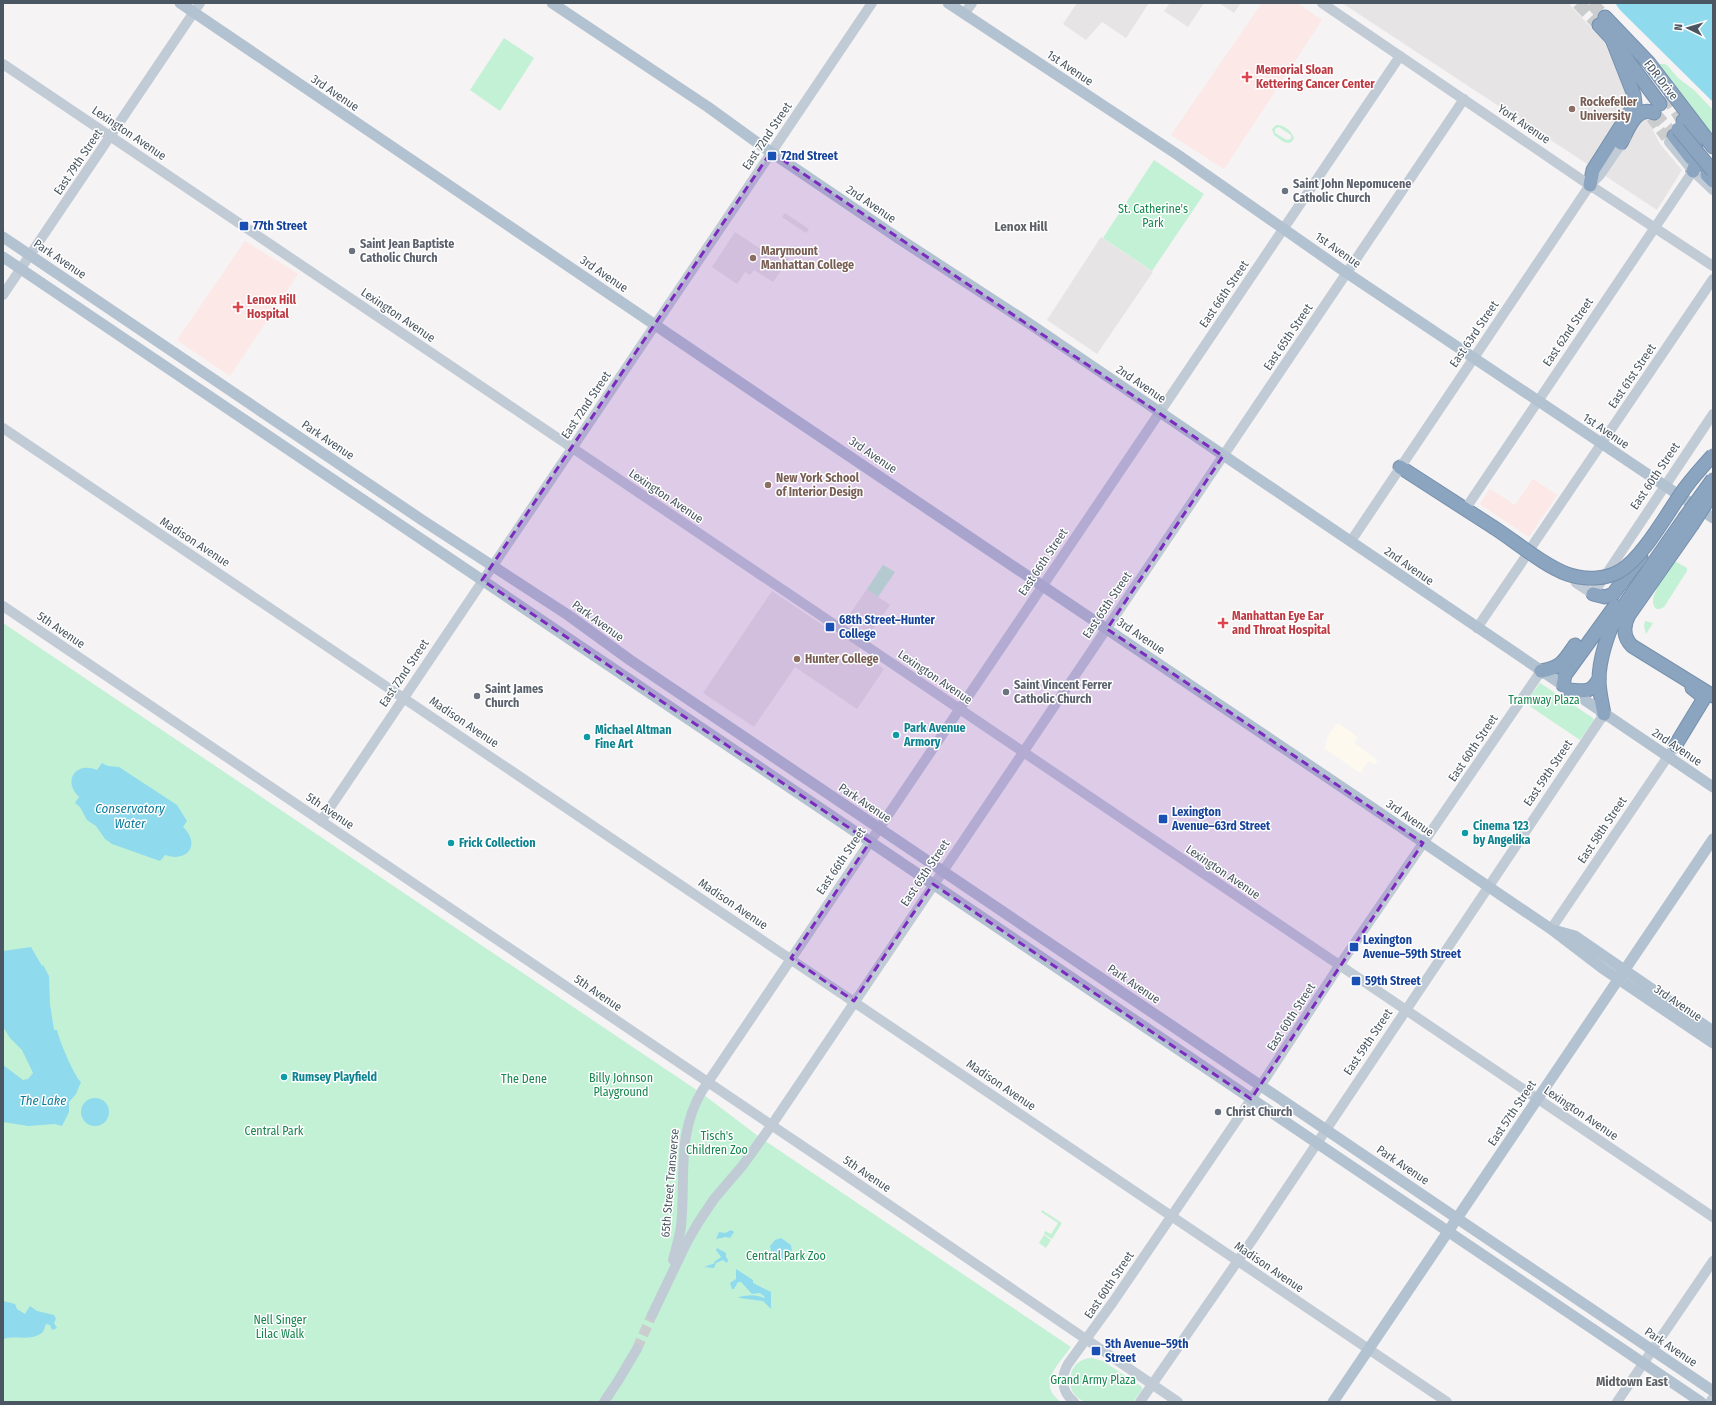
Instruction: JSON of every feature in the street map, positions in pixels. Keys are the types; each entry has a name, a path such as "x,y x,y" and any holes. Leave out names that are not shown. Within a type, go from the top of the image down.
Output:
{"highway":[{"name":"FDR Drive","path":"1658,108 1612,40 1602,21 1634,47 1650,63 1713,147"},
{"path":"1590,184 1593,170 1633,108 1635,102 1634,95 1612,40"},
{"path":"1621,143 1639,113 1658,108 1645,67 1634,47"},
{"path":"1676,132 1711,175 1692,164 1676,132"},
{"path":"1400,467 1466,508 1553,567 1566,574 1591,579 1612,575 1627,567 1639,554 1685,488 1713,454"},
{"path":"1604,714 1599,680 1608,638 1616,618 1713,454"},
{"path":"1599,680 1595,686 1589,690 1566,688 1565,675 1678,515 1713,460"},
{"path":"1593,594 1605,597 1611,596 1617,591 1678,515 1713,479"},
{"path":"1713,492 1626,621 1625,630 1627,641 1632,646 1713,696"},
{"path":"1541,671 1554,669 1560,665 1586,632 1610,613"},
{"path":"1672,751 1703,698 1673,671"}],"main road":[{"name":"3rd Avenue","path":"180,3 1551,929 1602,968 1621,974 1713,1031"},
{"name":"East 79th Street","path":"3,295 200,3"},
{"name":"2nd Avenue","path":"552,3 703,104 771,152 1351,541 1604,714 1672,751 1713,787"},
{"name":"East 72nd Street","path":"321,821 872,3"},
{"name":"1st Avenue","path":"948,3 1178,155 1347,272 1713,518"},
{"path":"964,14 972,3"},
{"name":"York Avenue","path":"1322,3 1713,266"},
{"name":"East 66th Street","path":"707,1083 1400,56"},
{"name":"Lexington Avenue","path":"3,64 1713,1217"},
{"name":"East 65th Street","path":"771,1126 942,870 1107,629 1464,99"},
{"name":"East 63rd Street","path":"1351,541 1590,184 1600,175 1621,143"},
{"path":"1692,164 1713,190"},
{"name":"East 62nd Street","path":"1466,508 1656,228 1692,164"},
{"name":"Park Avenue","path":"3,237 422,520 568,615 630,660 1713,1391"},
{"path":"3,257 1701,1402"},
{"name":"East 61st Street","path":"1532,546 1713,279"},
{"name":"East 60th Street","path":"1593,594 1713,414"},
{"name":"Madison Avenue","path":"3,428 791,958 1447,1402"},
{"path":"1478,628 1526,556"},
{"path":"1576,583 1593,594"},
{"name":"5th Avenue","path":"3,606 1178,1402"},
{"name":"East 60th Street","path":"1074,1402 1065,1390 1063,1376 1068,1364 1087,1340 1541,671"},
{"name":"East 59th Street","path":"1140,1402 1326,1129 1604,714"},
{"name":"East 58th Street","path":"1551,929 1672,751"},
{"name":"East 57th Street","path":"1333,1402 1713,838"},
{"name":"3rd Avenue","path":"1551,929 1575,936 1592,948 1621,974 1713,1043"},
{"path":"1592,948 1602,968"},
{"name":"65th Street Transverse","path":"665,1287 680,1234 683,1160 686,1135 691,1115 698,1098 707,1083"},
{"name":"65th Street Transverse","path":"652,1315 692,1232 714,1199 737,1172 771,1126"},
{"path":"1617,1402 1713,1261"},
{"path":"604,1402 621,1377 637,1349"},
{"path":"1710,1402 1713,1398"}],"highlighted area":[{"path":"771,152 1223,456 1107,629 1423,843 1251,1099 933,884 854,1001 791,958 870,842 482,580"}],"shaded area":[{"path":"1077,3 1149,3 1126,38 1102,22 1086,40 1063,24"},
{"path":"1170,3 1204,3 1188,27 1164,11"},
{"path":"1219,3 1241,3 1234,13"},
{"name":"Memorial Sloan Kettering Cancer Center","path":"1262,3 1297,3 1322,20 1224,169 1171,135"},
{"name":"Rockefeller University","path":"1342,3 1568,3 1611,49 1635,101 1649,122 1660,144 1682,170 1657,210"},
{"name":"Marymount Manhattan College","path":"785,213 809,229 806,233 782,217"},
{"name":"Marymount Manhattan College","path":"735,232 765,252 770,246 789,259 773,282 754,270 750,275 745,272 737,284 712,267"},
{"path":"1101,237 1153,272 1097,354 1047,320"},
{"name":"Lenox Hill Hospital","path":"245,241 298,274 230,376 177,340"},
{"path":"1533,479 1557,495 1542,518 1538,521 1539,522 1529,537 1480,504 1490,489 1515,505"},
{"name":"Hunter College","path":"867,589 890,605 858,651 884,669 857,709 795,667 754,727 703,693 772,591 836,634"},
{"path":"1338,723 1358,737 1354,743 1378,760 1375,765 1369,761 1360,773 1324,748 1327,743 1329,733"}],"green space":[{"path":"504,38 534,58 500,111 470,90"},
{"path":"1660,64 1665,64 1668,66 1678,78 1694,90 1713,110 1712,136 1657,66"},
{"path":"1276,125 1284,127 1293,135 1294,138 1290,143 1282,141 1274,135 1272,129","holes":["1279,127 1291,135 1291,139 1287,140 1275,133 1275,129"]},
{"name":"St. Catherine's Park","path":"1154,160 1204,194 1152,271 1103,238"},
{"path":"1673,560 1687,568 1687,571 1664,607 1656,609 1653,601 1658,587 1655,585"},
{"path":"883,565 895,572 878,597 867,589"},
{"path":"1645,621 1653,623 1646,634 1644,626"},
{"name":"Central Park","path":"3,623 704,1095 758,1136 1071,1347 1052,1374 1050,1381 1050,1388 1061,1402 3,1402"},
{"name":"Tramway Plaza","path":"1540,683 1593,718 1594,720 1580,740 1525,703"},
{"path":"1042,1210 1062,1223 1052,1239 1044,1234 1045,1231 1051,1234 1058,1223 1041,1212"},
{"path":"1044,1235 1051,1240 1046,1248 1039,1243"},
{"name":"Grand Army Plaza","path":"1092,1358 1103,1361 1142,1387 1142,1390 1133,1402 1087,1402 1076,1396 1072,1390 1070,1376 1077,1363 1084,1359"}],"water":[{"path":"1615,3 1713,3 1713,102 1620,10"},
{"name":"Conservatory Water","path":"102,763 108,766 119,767 177,805 187,821 183,827 191,840 191,845 186,854 173,857 165,855 160,861 112,844 105,839 96,826 87,820 80,807 75,803 79,797 74,791 72,779 78,770 90,768 97,770"},
{"name":"The Lake","path":"31,947 49,976 50,1004 54,1030 57,1030 67,1058 81,1082 76,1094 69,1102 69,1112 62,1126 55,1124 28,1126 3,1122 3,1065 23,1080 28,1079 33,1073 22,1050 10,1038 3,1027 3,951"},
{"path":"95,1098 105,1102 109,1112 105,1122 95,1126 85,1122 81,1112 85,1102"},
{"path":"731,1230 734,1232 730,1238 726,1237 716,1239 719,1232 725,1233"},
{"path":"781,1238 791,1245 792,1252 788,1258 782,1259 771,1252 770,1246 775,1240"},
{"path":"717,1248 726,1253 728,1260 727,1263 723,1260 716,1263 714,1268 704,1267 715,1263 714,1262 721,1257 716,1250"},
{"path":"736,1269 753,1280 753,1283 771,1292 771,1309 763,1301 739,1298 742,1296 752,1295 765,1297 760,1293 752,1294 741,1282 738,1282 734,1289 732,1289 730,1283 736,1279"},
{"path":"3,1301 15,1304 17,1309 25,1314 30,1306 37,1311 54,1315 56,1319 54,1323 57,1328 52,1330 50,1325 46,1324 43,1332 34,1337 3,1339"}],"tunnel":[{"path":"1578,3 1599,25"},
{"path":"1591,3 1605,17"},
{"path":"1666,95 1683,121"},
{"path":"1654,113 1674,136"},
{"path":"1651,118 1669,142"},
{"path":"637,1349 652,1315"}],"place":[{"name":"Memorial Sloan Kettering Cancer Center","path":"1247,77"},
{"name":"Rockefeller University","path":"1572,109"},
{"name":"72nd Street","path":"772,156"},
{"name":"Saint John Nepomucene Catholic Church","path":"1285,191"},
{"name":"77th Street","path":"244,226"},
{"name":"Saint Jean Baptiste Catholic Church","path":"352,251"},
{"name":"Marymount Manhattan College","path":"753,258"},
{"name":"Lenox Hill Hospital","path":"238,307"},
{"name":"New York School of Interior Design","path":"768,485"},
{"name":"Manhattan Eye Ear and Throat Hospital","path":"1223,623"},
{"name":"68th Street–Hunter College","path":"830,627"},
{"name":"Hunter College","path":"797,659"},
{"name":"Saint Vincent Ferrer Catholic Church","path":"1006,692"},
{"name":"Saint James Church","path":"477,696"},
{"name":"Park Avenue Armory","path":"896,735"},
{"name":"Michael Altman Fine Art","path":"587,737"},
{"name":"Lexington Avenue–63rd Street","path":"1163,819"},
{"name":"Cinema 123 by Angelika","path":"1465,833"},
{"name":"Frick Collection","path":"451,843"},
{"name":"Lexington Avenue–59th Street","path":"1354,947"},
{"name":"59th Street","path":"1356,981"},
{"name":"Rumsey Playfield","path":"284,1077"},
{"name":"Christ Church","path":"1218,1112"},
{"name":"5th Avenue–59th Street","path":"1096,1351"}],"district":[{"name":"Lenox Hill","path":"1021,226"},
{"name":"Midtown East","path":"1632,1381"}],"park label":[{"name":"The Dene","path":"524,1079"},
{"name":"Billy Johnson Playground","path":"621,1085"},
{"name":"Tisch's Children Zoo","path":"717,1143"},
{"name":"Central Park Zoo","path":"786,1256"},
{"name":"Nell Singer Lilac Walk","path":"280,1327"}]}
